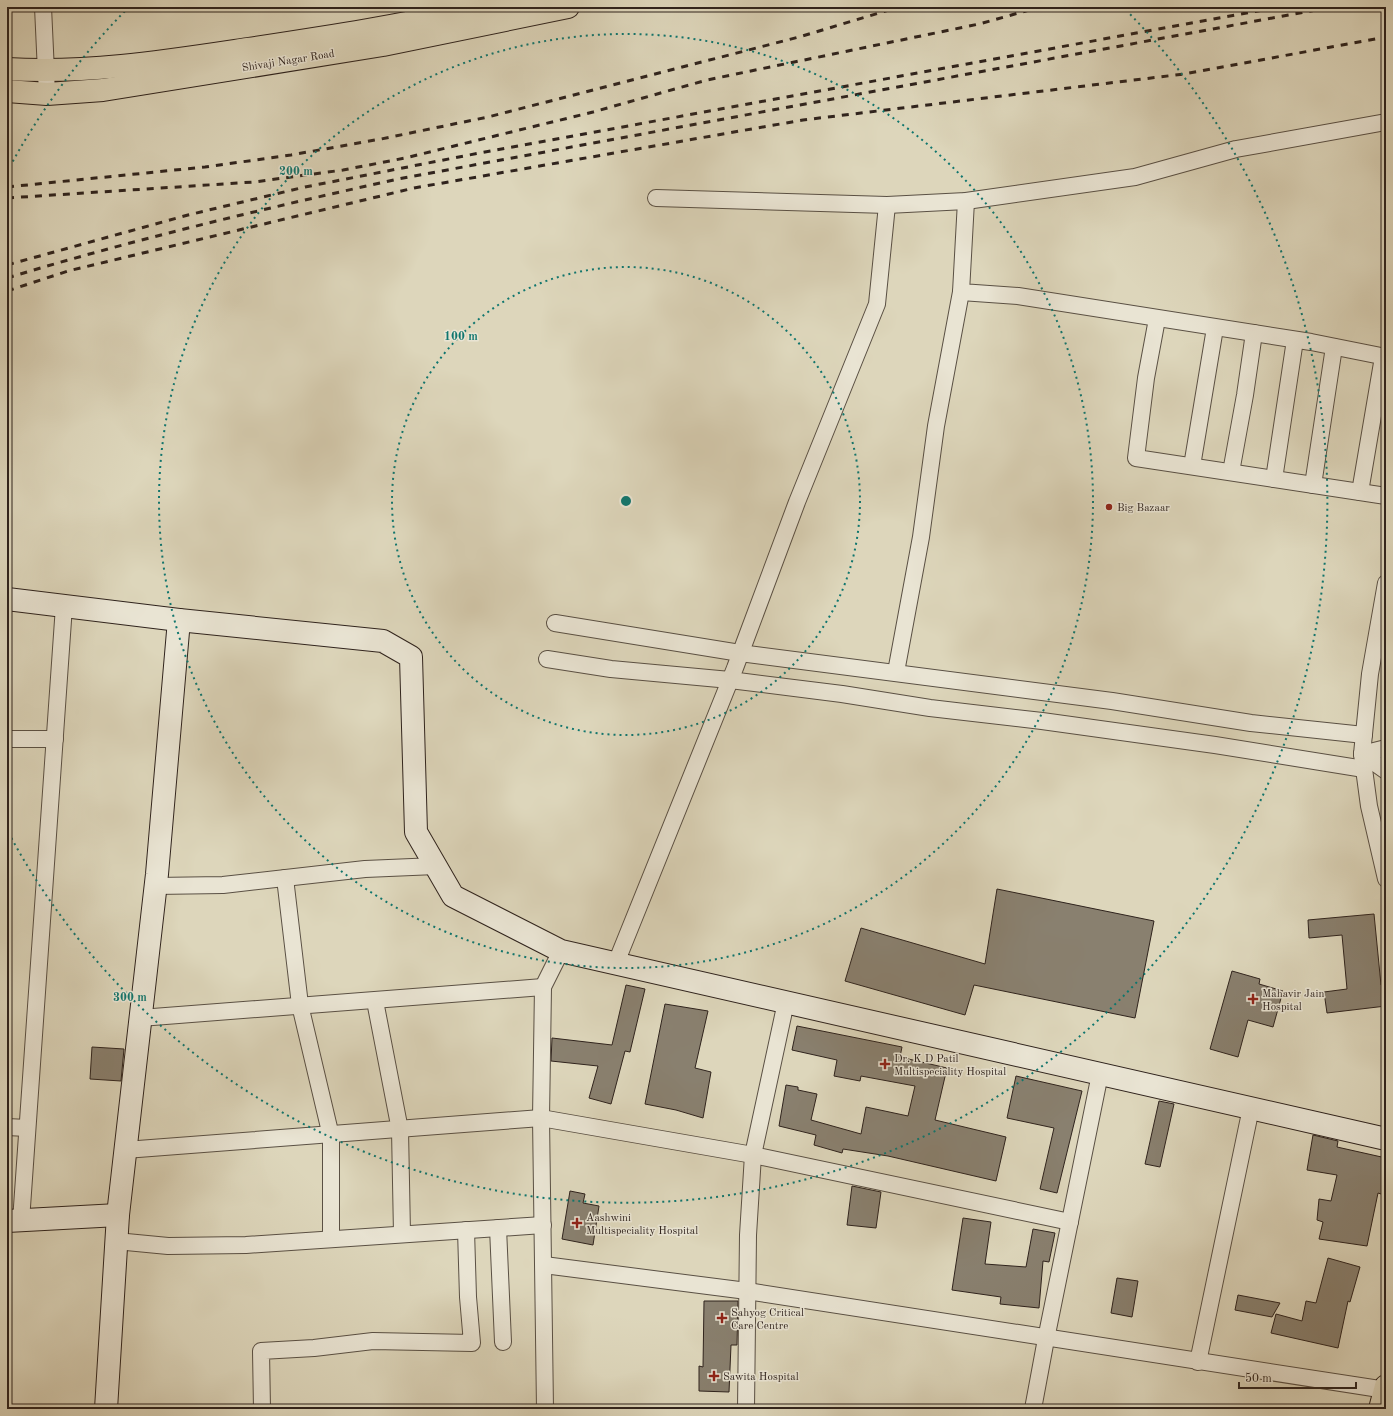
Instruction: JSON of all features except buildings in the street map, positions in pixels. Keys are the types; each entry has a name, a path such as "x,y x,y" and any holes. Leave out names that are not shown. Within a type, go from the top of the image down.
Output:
{"main road":[{"name":"Shivaji Nagar Road","path":"7,69 46,72 126,66 315,39 484,7"},
{"name":"Shivaji Nagar Road","path":"7,91 47,94 103,90 383,45 568,7"},
{"path":"7,599 179,620 383,642 412,657 416,832 453,896 561,951 1386,1139"},
{"path":"106,1409 118,1216 155,886 179,620"},
{"path":"14,1221 118,1216"}],"street":[{"path":"43,7 47,94"},
{"path":"656,198 886,205 966,201 1135,177 1236,149 1386,122"},
{"path":"896,672 921,537 936,426 961,292 966,201"},
{"path":"616,963 730,680 797,502 877,304 886,205"},
{"path":"961,292 1018,296 1254,333 1384,357 1360,492"},
{"path":"1157,319 1146,378 1136,458 1386,496"},
{"path":"1192,466 1215,328"},
{"path":"1230,472 1245,395 1254,333"},
{"path":"1274,479 1295,340"},
{"path":"1313,485 1334,347"},
{"path":"1386,583 1370,674 1363,761 1369,806 1386,879"},
{"path":"14,1221 27,1128 64,606"},
{"path":"555,623 740,652 1112,701 1251,723 1364,735"},
{"path":"547,658 611,669 730,680 842,694 930,708 1363,761 1386,771"},
{"path":"7,739 55,739"},
{"path":"1363,761 1386,748"},
{"path":"155,886 223,885 365,869 436,866"},
{"path":"285,878 300,1005 331,1136 331,1238"},
{"path":"545,1409 541,1118 543,987 561,951"},
{"path":"140,1018 543,987"},
{"path":"375,1001 400,1130 402,1234"},
{"path":"746,1409 748,1235 753,1155 786,1002"},
{"path":"1034,1409 1046,1339 1100,1074"},
{"path":"1198,1362 1251,1108"},
{"path":"125,1150 331,1136 541,1118 753,1155 1070,1222"},
{"path":"7,1127 27,1128"},
{"path":"116,1241 168,1246 246,1245 331,1238 543,1225"},
{"path":"498,1228 503,1342"},
{"path":"262,1409 261,1351 314,1348 373,1341 472,1343 468,1297 466,1230"},
{"path":"544,1265 747,1291 1198,1362 1384,1394"}],"railway":[{"path":"7,187 205,167 291,155 381,139 488,117 799,37 899,7"},
{"path":"7,198 254,182 343,170 405,158 593,112 707,80 979,24 1040,7"},
{"path":"7,265 188,215 305,187 469,155 1279,7"},
{"path":"7,278 104,250 201,225 398,179 1332,7"},
{"path":"7,291 68,271 414,188 803,120 1184,74 1386,37"}],"place":[{"name":"Big Bazaar","path":"1109,507"},
{"name":"Mahavir Jain Hospital","path":"1253,999"},
{"name":"Dr. K D Patil Multispeciality Hospital","path":"885,1064"},
{"name":"Aashwini Multispeciality Hospital","path":"577,1223"},
{"name":"Sahyog Critical Care Centre","path":"722,1318"},
{"name":"Sawita Hospital","path":"714,1376"}]}
